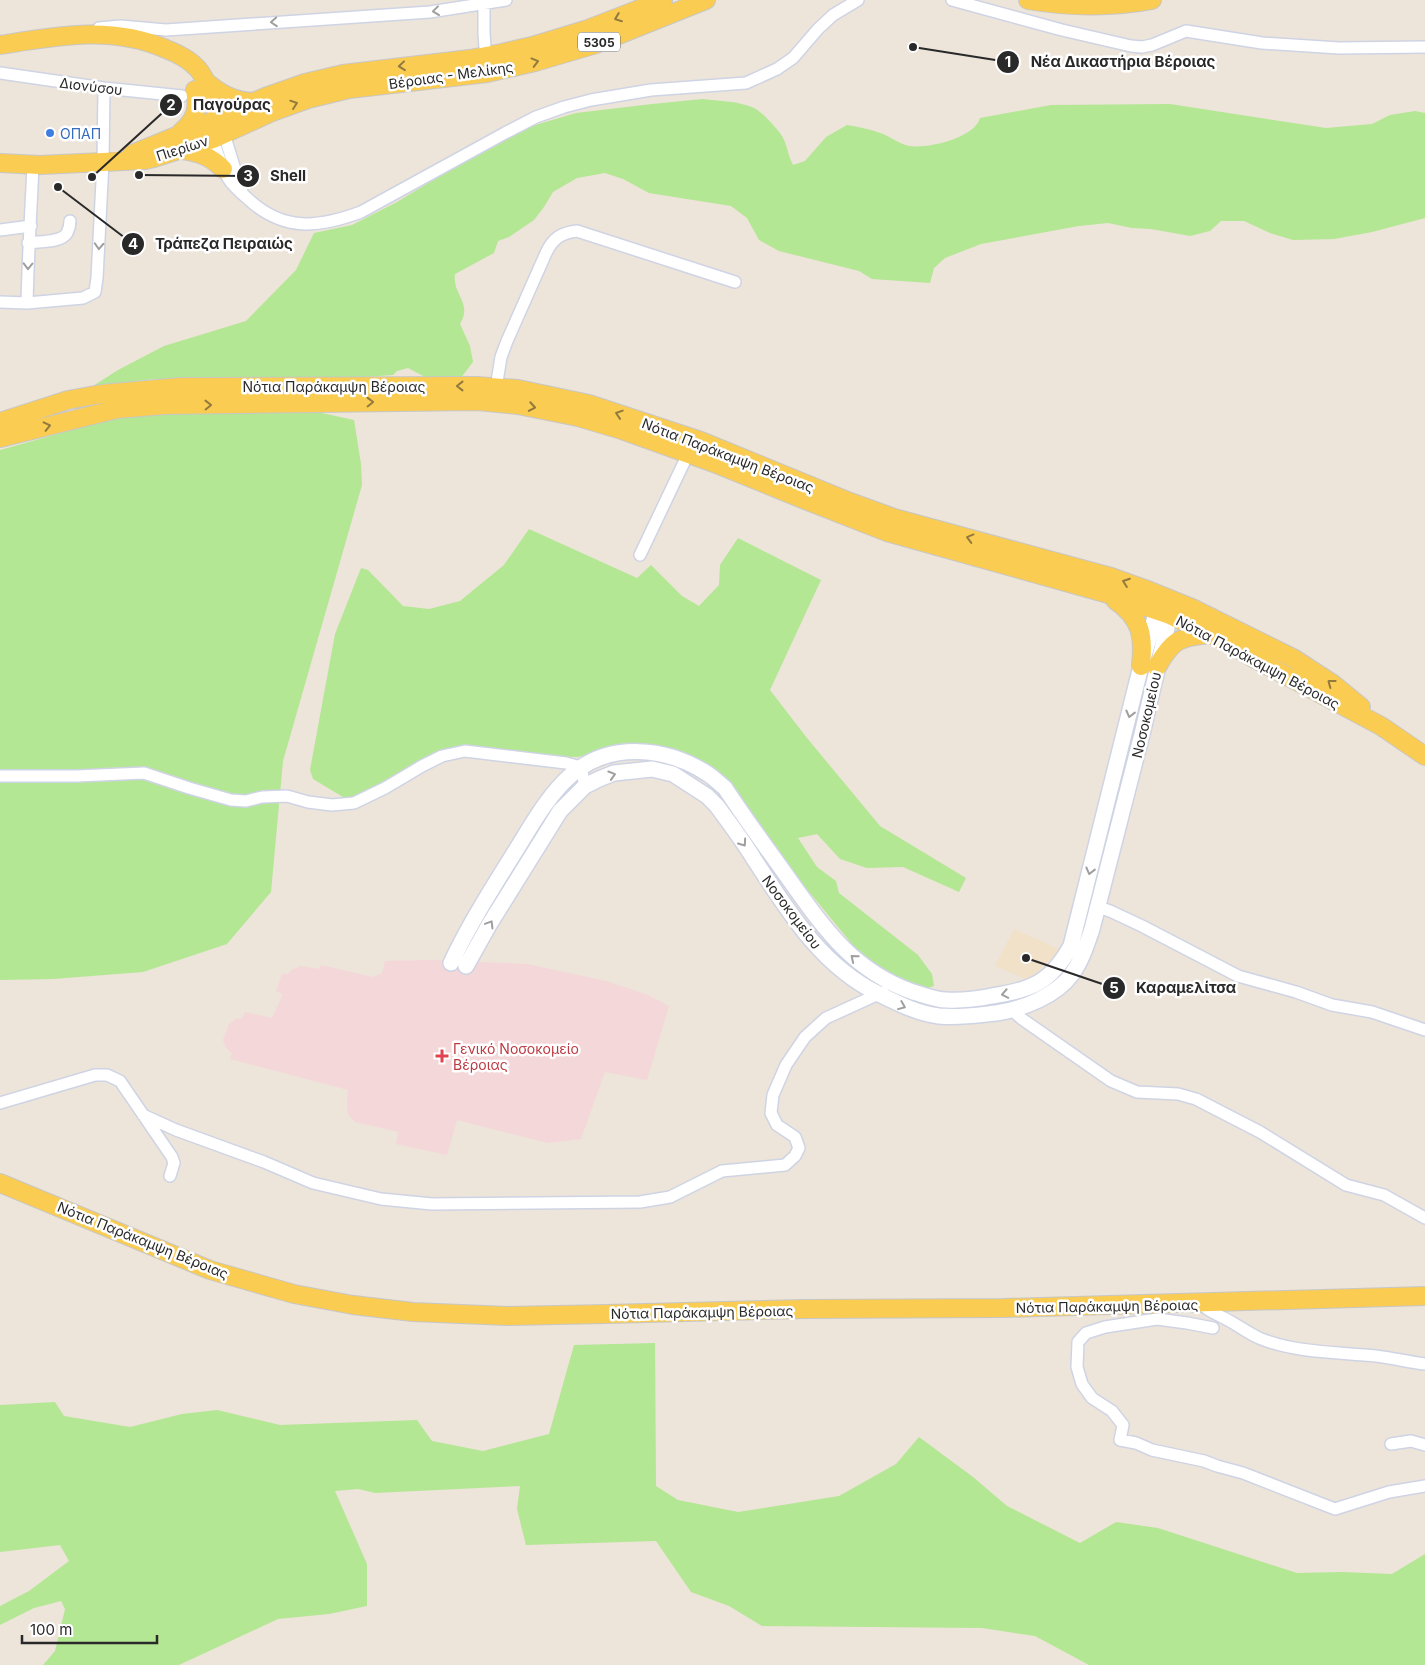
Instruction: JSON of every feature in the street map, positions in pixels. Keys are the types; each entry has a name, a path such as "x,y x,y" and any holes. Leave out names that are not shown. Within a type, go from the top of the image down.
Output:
{"main road":[{"name":"Βέροιας - Μελίκης","path":"216,129 329,93 486,65 532,46 588,29 663,0"},
{"name":"Βέροιας - Μελίκης","path":"216,129 255,102 305,83 342,74 535,62 596,44 706,0"},
{"path":"1028,0 1087,7 1112,6 1152,0"},
{"path":"0,45 73,34 120,35 170,51 189,61 198,70 194,89 198,102 196,114 180,142 215,161 223,169"},
{"path":"194,89 214,88 233,99 255,102"},
{"path":"194,89 216,129"},
{"name":"Πιερίων","path":"0,163 33,165 145,160 180,142 216,129"},
{"name":"Νότια Παράκαμψη Βέροιας","path":"0,422 68,400 101,394 180,387 468,386 518,389 589,404 701,441 894,518 1111,577 1209,634 1381,726 1425,756"},
{"name":"Νότια Παράκαμψη Βέροιας","path":"0,438 117,409 156,406 478,401 518,405 578,417 622,430 688,454 887,532 1105,593 1166,608 1293,658 1332,684 1374,716 1381,726"},
{"path":"1105,593 1131,613 1137,622 1149,667 1174,642 1184,638 1209,634"},
{"name":"Νότια Παράκαμψη Βέροιας","path":"0,1183 210,1270 294,1294 353,1305 413,1312 518,1316 805,1309 1200,1304 1425,1296"}],"street":[{"path":"73,34 99,28 120,26 166,30 430,12 506,0"},
{"path":"216,129 223,169 233,186 268,215 284,221 311,224 341,220 385,200 536,117 564,107 591,100 651,90 746,84 793,58 833,15 858,0"},
{"path":"952,0 1130,46 1142,47 1186,31 1262,43 1339,48 1425,47"},
{"path":"484,4 486,65"},
{"name":"Διονύσου","path":"0,73 104,88 194,89"},
{"path":"0,302 27,303 83,298 95,292 107,162 104,88"},
{"path":"216,129 242,194"},
{"path":"27,303 28,243 31,226 33,165"},
{"path":"28,243 64,237 68,232 70,221"},
{"path":"0,230 31,226"},
{"path":"496,388 501,357 550,244 566,232 577,230 735,282"},
{"path":"640,555 688,454"},
{"path":"1149,667 1166,608"},
{"name":"Νοσοκομείου","path":"1149,667 1142,734 1098,907 1083,954 1072,974 1058,988 1027,1005 1012,1010 967,1016 941,1016 899,1005 859,984 827,958 804,931 718,806 707,796 673,774 652,769 614,773 585,786 560,811 489,925 459,965 463,938 488,895 553,794 570,776 602,757 624,751 643,751 679,759 709,774 726,788 768,850 828,932 848,953 865,967 897,986 944,1000 970,1000 1016,992 1034,986 1049,976 1062,963 1071,946 1149,667"},
{"path":"0,776 77,776 144,773 231,800 246,801 262,797 287,796 308,802 332,805 354,803 442,756 465,751 566,763 581,768 585,786"},
{"path":"1098,907 1134,922 1238,976 1296,992 1332,1005 1372,1012 1425,1030"},
{"path":"143,1115 176,1130 264,1162 313,1183 381,1199 432,1204 640,1202 670,1196 722,1171 785,1165 795,1156 799,1148 795,1138 777,1125 772,1112 773,1095 786,1065 805,1037 826,1018 897,986"},
{"path":"1012,1010 1022,1019 1110,1080 1137,1092 1178,1094 1196,1099 1260,1132 1346,1185 1384,1194 1425,1218"},
{"path":"0,1103 95,1075 107,1075 120,1081 172,1157 174,1163 170,1176"},
{"path":"1200,1304 1259,1338 1280,1344 1317,1351 1425,1364"},
{"path":"1213,1328 1157,1319 1105,1327 1086,1333 1078,1342 1077,1368 1082,1384 1092,1398 1112,1410 1123,1425 1120,1440 1243,1473 1335,1509 1389,1492 1425,1486"},
{"path":"1391,1444 1412,1441 1425,1445"}],"shaded area":[{"path":"1014,929 1061,950 1028,980 995,966"},
{"name":"Γενικό Νοσοκομείο Βέροιας","path":"434,960 527,964 606,981 648,995 669,1006 647,1080 605,1072 581,1139 548,1143 457,1120 447,1155 396,1144 398,1132 355,1122 348,1114 348,1090 230,1059 232,1053 226,1048 223,1040 229,1024 236,1019 242,1018 245,1012 272,1018 283,994 276,991 282,974 288,974 291,970 301,966 319,969 321,965 373,977 382,973 385,961"}],"green space":[{"path":"703,99 735,103 757,110 769,120 782,136 793,165 805,161 826,137 847,125 876,132 909,146 927,146 949,141 960,136 976,125 980,118 1051,105 1170,104 1326,128 1372,124 1390,115 1415,111 1425,113 1425,218 1372,232 1334,239 1293,240 1270,233 1244,221 1221,221 1210,231 1190,236 1108,223 1079,226 981,244 945,258 934,268 930,283 872,279 859,271 779,251 759,240 747,218 731,206 649,193 623,179 605,173 577,178 553,192 534,220 509,237 498,241 494,253 455,274 456,288 464,310 460,324 470,346 473,362 460,379 427,378 408,368 397,371 393,375 364,377 154,379 93,386 118,370 164,346 246,321 296,270 314,233 352,225 397,202 494,143 532,126 576,113"},
{"path":"308,410 354,420 361,464 362,485 283,761 271,892 227,944 143,972 53,979 0,980 0,450 129,414"},
{"path":"529,529 637,578 651,565 682,596 699,606 719,585 720,565 738,538 821,580 770,690 880,826 966,878 959,892 903,867 867,868 840,859 817,834 798,838 817,867 836,881 839,893 918,955 932,974 934,986 921,990 886,972 861,955 778,854 732,784 712,769 682,753 645,746 615,748 578,757 434,754 354,798 343,797 313,779 310,770 335,634 361,568 368,570 403,606 429,609 460,601 504,565"},
{"path":"655,1343 656,1486 678,1500 738,1512 839,1496 896,1464 919,1437 973,1477 1007,1506 1080,1543 1116,1522 1158,1528 1297,1573 1392,1574 1425,1554 1425,1665 1089,1665 1035,1636 982,1628 762,1626 729,1606 691,1592 656,1541 526,1545 517,1509 520,1486 375,1493 358,1489 335,1491 367,1564 367,1606 329,1614 278,1619 179,1665 43,1665 55,1651 65,1609 61,1601 34,1608 0,1625 0,1606 29,1591 69,1561 60,1545 0,1552 0,1405 55,1402 64,1416 130,1427 182,1414 217,1410 280,1425 417,1420 432,1441 483,1451 549,1434 574,1345"}],"place":[{"name":"Νέα Δικαστήρια Βέροιας","path":"913,47"},
{"name":"ΟΠΑΠ","path":"50,133"},
{"name":"Shell","path":"139,175"},
{"name":"Παγούρας","path":"92,177"},
{"name":"Τράπεζα Πειραιώς","path":"58,187"},
{"name":"Καραμελίτσα","path":"1026,958"},
{"name":"Γενικό Νοσοκομείο Βέροιας","path":"442,1056"}]}
